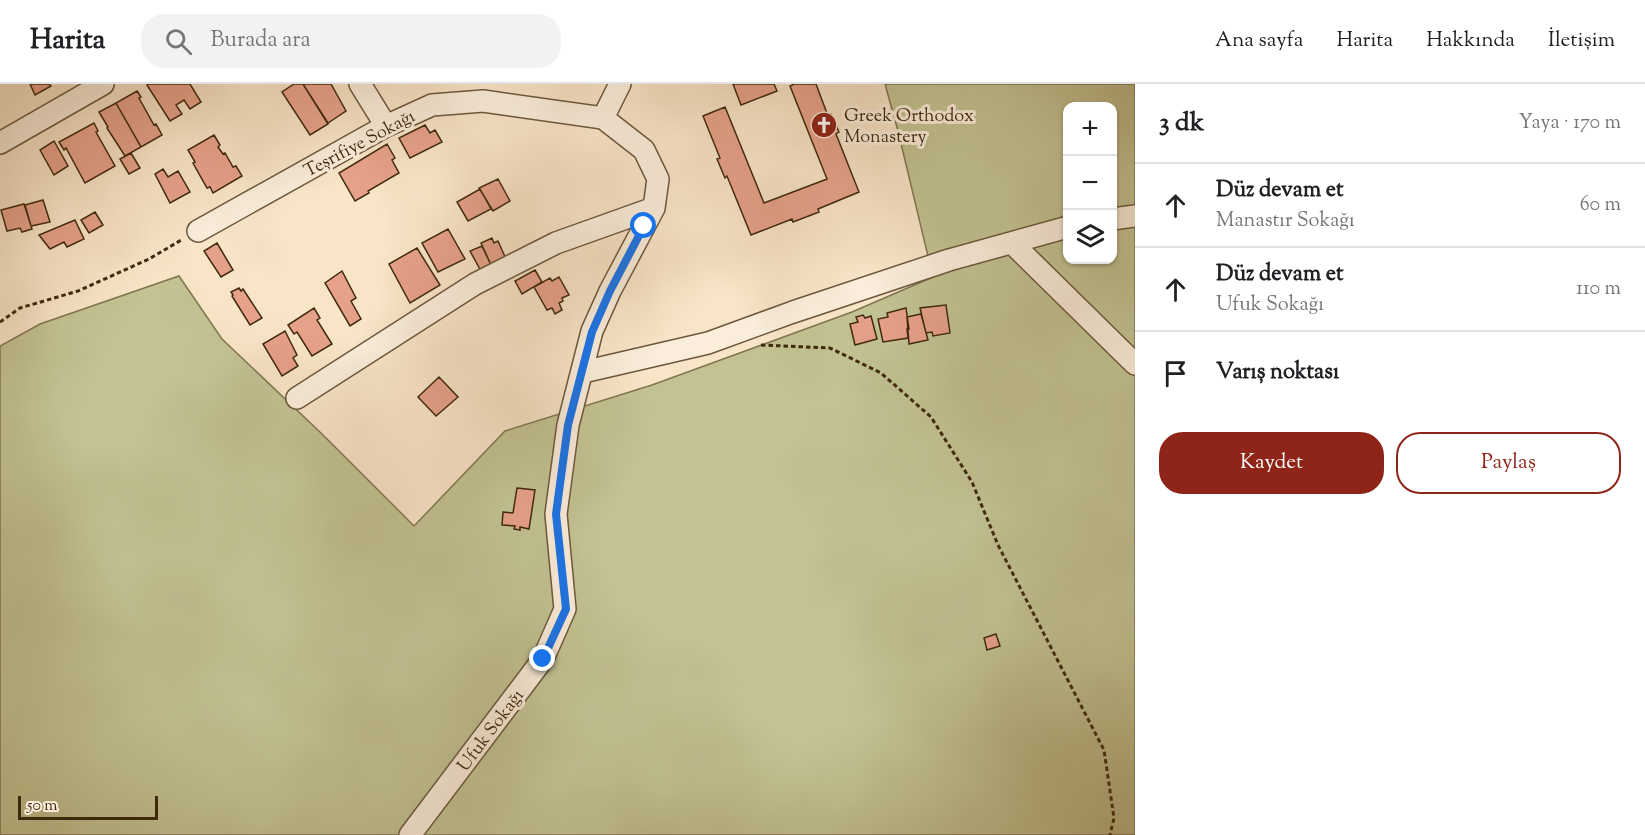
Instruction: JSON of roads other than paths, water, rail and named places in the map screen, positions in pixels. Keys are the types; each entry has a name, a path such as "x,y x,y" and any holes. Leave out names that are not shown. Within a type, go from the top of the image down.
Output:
{"street":[{"path":"0,143 104,84"},
{"path":"360,84 386,126"},
{"path":"297,398 475,284 556,243 654,208 658,179 644,150 603,118 621,84"},
{"name":"Teşrifiye Sokağı","path":"198,231 386,126 432,105 483,101 603,118"},
{"name":"Ufuk Sokağı","path":"410,835 543,659 566,609 556,514 568,425 592,332 610,291 654,208"},
{"path":"1117,218 1135,216"},
{"path":"583,372 708,343 804,308 950,260 1063,228"},
{"path":"1012,243 1135,364"}],"place":[{"name":"Greek Orthodox Monastery","path":"824,125"}]}
